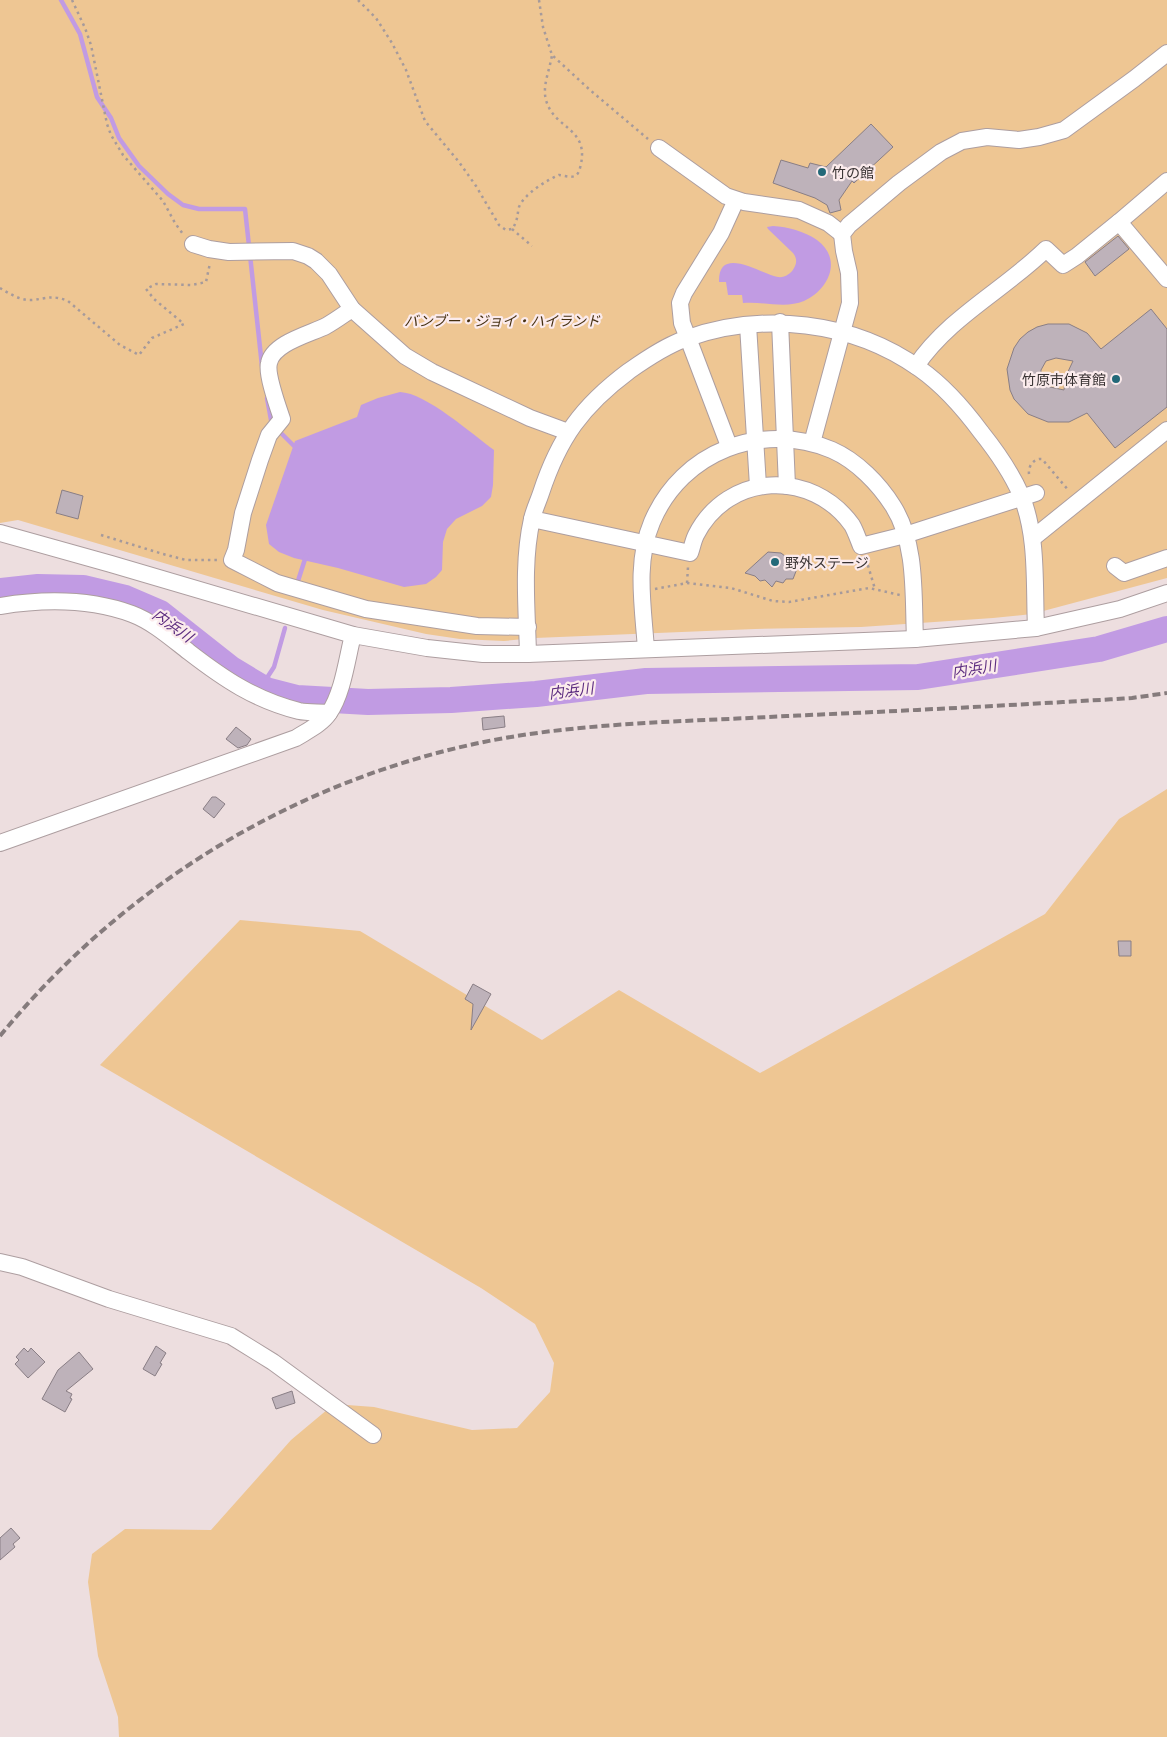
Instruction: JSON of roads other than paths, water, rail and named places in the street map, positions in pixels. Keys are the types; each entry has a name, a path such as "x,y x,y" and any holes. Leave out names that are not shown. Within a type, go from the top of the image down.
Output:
{"street":[{"path":"842,234 856,219 941,152 970,139 987,136 1019,140 1064,130 1134,79 1167,52"},
{"path":"659,148 720,192 736,200 799,210 828,223 842,234 849,273 850,303 812,443"},
{"path":"916,366 945,332 1046,250 1063,264 1119,222 1167,180"},
{"path":"729,446 682,323 680,303 684,293 721,233 736,200"},
{"path":"1119,222 1167,279"},
{"path":"193,244 213,250 240,252 293,251 308,256 329,274 352,309 386,340 422,367 530,418 568,432"},
{"path":"352,309 327,325 295,339 272,355 268,364 270,379 282,419 270,435 260,460 243,513 236,550 232,560 277,583 366,609 477,626 522,627"},
{"path":"780,322 787,486"},
{"path":"528,654 522,627 532,519 547,474 568,432 584,411 614,382 650,356 688,338 727,327 780,322 802,324 841,332 885,348 916,366 963,408 1029,495 1036,628"},
{"path":"748,325 758,486"},
{"path":"1032,538 1167,430"},
{"path":"646,649 642,591 644,545 653,519 672,489 689,470 729,446 755,440 786,439 812,443 834,451 852,462 872,480 893,507 905,535 912,566 916,639"},
{"path":"532,519 690,554 696,536 719,506 740,492 758,486 787,486 813,493 829,503 853,527 862,546 905,535 1029,495"},
{"path":"0,533 353,635 427,648 483,654 528,654 916,639 1036,628 1120,609 1167,593"},
{"path":"1115,566 1124,573 1167,558"},
{"path":"0,606 32,602 87,603 133,614 157,628 248,693 269,702 301,711 333,703"},
{"path":"0,843 296,738 315,726 333,703 353,635"},
{"path":"0,1262 22,1267 109,1299 231,1336 273,1362 373,1435"}],"waterway":[{"path":"61,0 80,34 97,97 111,118 119,138 139,166 168,194 183,205 199,209 245,209 262,366"},
{"path":"267,398 272,425"},
{"path":"278,430 297,449"},
{"path":"297,584 306,556"},
{"name":"内浜川","path":"0,591 38,587 83,588 125,598 160,613 231,669 266,690 297,698 368,702 451,700 536,694 646,681 918,677 1099,649 1167,629"},
{"path":"261,687 274,667 285,628"}],"railway":[{"path":"0,1036 47,983 99,934 154,889 212,850 274,815 338,786 405,762 474,744 551,731 590,727 1089,701 1167,693"}],"place":[{"name":"竹の館","path":"822,172"},
{"name":"竹原市体育館","path":"1116,379"},
{"name":"野外ステージ","path":"775,562"}],"park label":[{"name":"バンブー・ジョイ・ハイランド","path":"502,320"}]}
